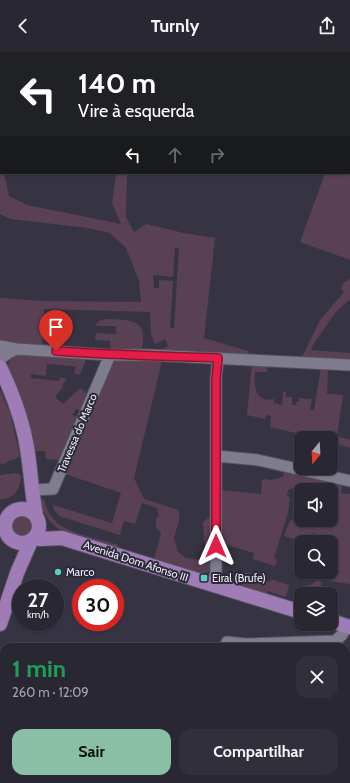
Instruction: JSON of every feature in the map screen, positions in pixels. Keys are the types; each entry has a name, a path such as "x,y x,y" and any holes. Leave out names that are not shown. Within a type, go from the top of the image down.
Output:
{"main road":[{"path":"0,367 14,400 23,428 28,454 31,490 39,530 33,539 17,573 0,624"},
{"path":"17,573 14,552 5,533 5,524 10,511 20,505 31,490"},
{"path":"10,511 28,510 37,518"},
{"name":"Avenida Dom Afonso III","path":"37,518 62,538"},
{"path":"5,533 18,542 27,542 33,539"},
{"name":"Avenida Dom Afonso III","path":"33,539 62,538 294,610"},
{"path":"338,623 348,626"}],"street":[{"path":"0,346 16,349 110,355 149,355 350,365"},
{"path":"0,359 16,349"},
{"name":"Travessa do Marco","path":"31,490 53,489 110,355"},
{"path":"212,585 216,572 216,379 218,358"},
{"path":"216,456 258,460 350,481"},
{"path":"275,643 335,641 342,635 348,626"},
{"path":"227,643 236,643"}],"shaded area":[{"path":"0,174 4,174 9,196 27,205 121,224 112,203 116,174 127,174 126,217 134,232 146,224 184,233 215,238 204,338 248,351 250,356 158,351 168,346 165,339 155,344 151,334 150,312 44,309 42,347 0,342 0,298 43,301 141,302 139,281 126,248 110,233 88,228 10,219 0,214","holes":["175,248 179,248 174,328 170,328 173,281 159,280 159,288 154,288 153,275 173,277"]},
{"path":"325,174 350,174 350,260 300,242"},
{"path":"350,279 350,299 335,313 311,350 350,353 350,360 301,359 320,320 344,292 341,289 343,283"},
{"path":"109,319 130,321 139,325 142,329 143,335 143,345 141,351 110,350 110,341 95,340 96,333 116,334 116,326 95,326 100,320"},
{"path":"17,354 87,357 80,375 74,373 76,367 73,366 47,364 46,376 31,374 31,378 59,381 60,377 67,379 55,397 63,404 80,388 87,393 95,380 81,411 76,409 72,415 77,417 59,460 46,459 45,451 35,451 29,428 8,367 13,356"},
{"path":"115,359 162,361 134,478 144,499 178,510 180,517 174,538 178,552 186,558 200,560 205,553 203,522 211,516 211,566 205,575 154,559 161,533 156,527 156,519 159,515 157,508 142,503 135,524 124,521 120,535 59,516 54,510 53,505 112,523 121,493 65,474"},
{"path":"252,364 267,365 267,372 255,372 255,387 259,396 267,400 274,399 274,403 282,405 283,392 286,392 286,397 292,397 292,405 296,405 296,402 299,402 299,398 312,399 310,410 314,410 321,367 328,368 327,394 343,395 338,431 294,431 294,433 270,427 271,416 266,415 265,419 247,415"},
{"path":"0,390 10,413 20,456 13,460 7,461 7,463 0,464"},
{"path":"338,436 350,440 350,448 338,444"},
{"path":"285,469 294,471 294,475 309,475 342,483 341,493 350,494 350,584 329,581 329,579 338,579 338,535 315,535 313,532 312,535 294,535 294,539 284,536 288,525 294,518 294,527 338,527 338,483 294,483 294,488 288,490 287,497 290,497 288,513 274,558 277,560 275,566 253,559 254,553 220,543 220,490 261,494 262,480 271,480 283,477"},
{"path":"15,473 21,475 18,489 9,498 0,499 0,475"},
{"path":"38,498 44,500 50,515 60,525 81,534 118,545 117,549 91,542 56,527 47,516"},
{"path":"18,516 26,516 33,523 33,531 26,538 18,538 11,531 11,523"},
{"path":"247,572 270,582 271,579 289,585 286,597 268,591 266,596 242,588 242,583 240,582 241,574"},
{"path":"318,580 322,582 320,587 301,587 310,585"}],"place":[{"name":"Marco","path":"58,572"},
{"name":"Eiral (Brufe)","path":"204,578"}],"route":[{"path":"56,351 110,355 218,358 216,379 216,546"}]}
